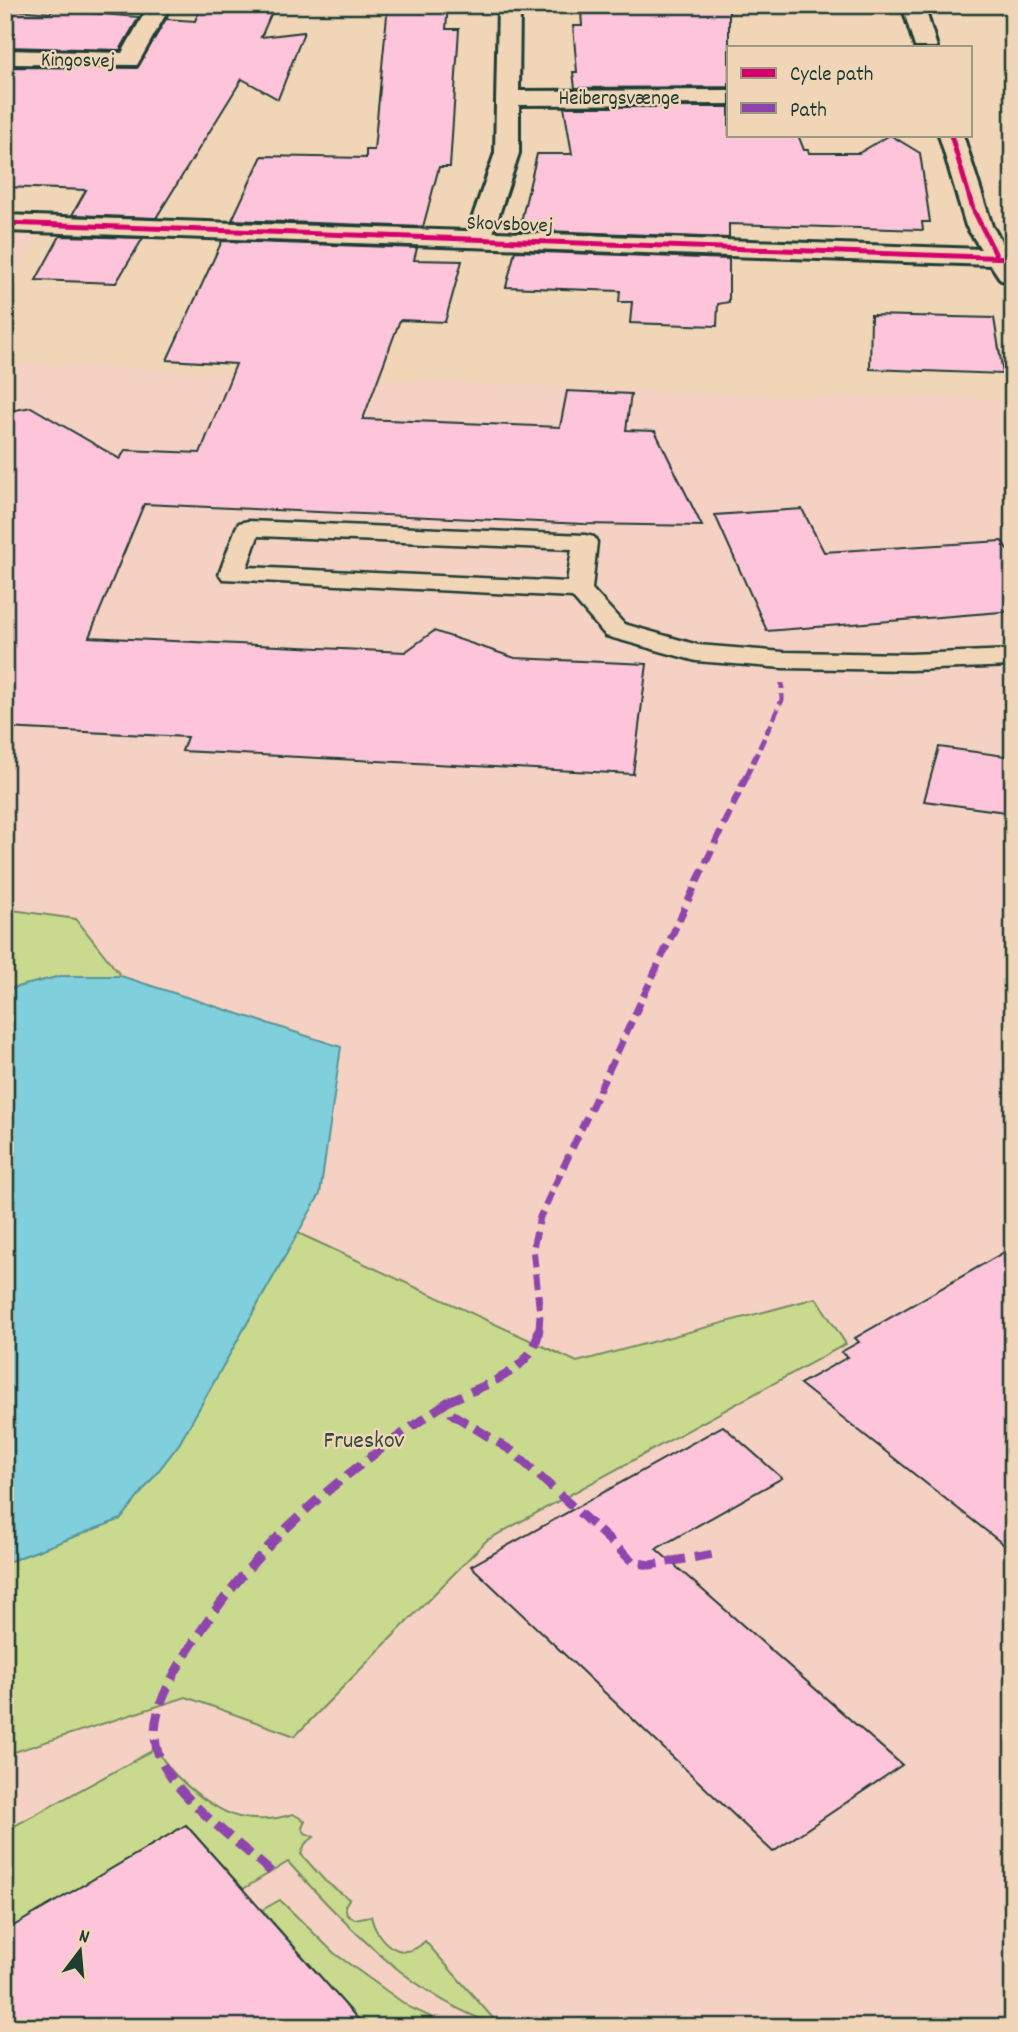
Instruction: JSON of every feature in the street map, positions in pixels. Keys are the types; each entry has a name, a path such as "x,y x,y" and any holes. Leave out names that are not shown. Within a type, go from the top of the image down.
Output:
{"street":[{"name":"Kingosvej","path":"5,57 129,61 160,5"},
{"path":"478,239 507,153 509,5"},
{"path":"913,5 926,46"},
{"name":"Heibergsvænge","path":"509,98 727,97"},
{"path":"951,136 973,209 1005,258 1013,280"},
{"name":"Skovsbovej","path":"5,223 1005,258"}],"lane":[{"path":"579,590 585,541 247,528 232,574 579,590 615,630 695,653 821,661 910,662 1013,658"}],"shaded area":[{"path":"5,228 40,230 5,295"},
{"path":"5,363 772,396 1013,398 1013,2027 5,2027"}],"green space":[{"path":"5,909 76,919 121,976 61,976 5,990"},
{"name":"Frueskov","path":"298,1233 577,1362 816,1298 846,1344 487,1540 295,1736 186,1697 5,1755 5,1563 121,1519 179,1444"},
{"path":"156,1743 167,1765 178,1777 216,1807 239,1817 273,1819 293,1814 305,1821 302,1828 305,1833 314,1837 305,1844 301,1854 325,1881 349,1899 345,1906 347,1915 355,1919 371,1916 378,1934 391,1947 399,1950 408,1951 425,1941 500,2026 469,2014 411,1980 358,1935 288,1862 243,1889 186,1825 5,1931 5,1831 152,1751"},
{"path":"280,1900 334,1953 409,2007 431,2017 441,2027 365,2027 262,1910"}],"water":[{"path":"61,976 121,976 341,1047 320,1194 179,1444 121,1519 5,1563 5,990"}],"building":[{"path":"202,5 275,5 261,37 304,32 278,99 242,79 156,218 72,215 86,190 5,187 5,67 137,68 166,19 195,21"},
{"path":"388,5 448,5 446,29 459,29 450,167 439,167 423,227 232,220 262,156 366,158 366,150 374,150"},
{"path":"595,6 729,6 727,87 575,88 573,72 577,72 573,26 582,26 581,11 595,11"},
{"path":"5,9 139,17 120,50 5,47"},
{"path":"564,107 727,107 727,136 798,136 804,150 809,153 859,153 892,136 920,153 930,222 922,222 923,230 729,224 729,238 519,230 537,154 572,154"},
{"path":"60,236 143,238 116,283 36,280"},
{"path":"222,241 417,248 414,260 462,261 445,322 400,320 363,419 560,427 567,391 631,394 626,430 655,431 702,526 584,524 144,504 89,637 405,652 434,631 515,658 647,664 633,774 182,751 187,737 5,728 5,412 31,407 120,459 125,450 200,453 236,364 167,360"},
{"path":"515,251 729,259 729,302 718,304 717,326 630,323 632,302 619,302 620,291 506,287"},
{"path":"871,315 994,318 1003,374 870,369"},
{"path":"802,509 824,552 1002,541 1013,559 1013,611 767,631 715,515"},
{"path":"939,747 1013,757 1013,813 924,801"},
{"path":"1013,1247 1013,1552 800,1384 848,1357 841,1352 859,1342 855,1338"},
{"path":"723,1426 782,1478 656,1549 902,1765 773,1852 471,1566"},
{"path":"186,1825 365,2027 5,2027 5,1931"}],"marked path":[{"path":"720,1553 650,1565 633,1562 512,1451 452,1414 449,1401 519,1368 538,1338 540,1314 533,1248 540,1217 782,700 782,683"},
{"path":"271,1872 191,1800 165,1768 158,1754 155,1729 160,1705 176,1671 208,1617 267,1545 334,1484 449,1401"}],"cycle path":[{"path":"951,136 973,209 997,257"},
{"path":"5,223 1013,258"}]}
